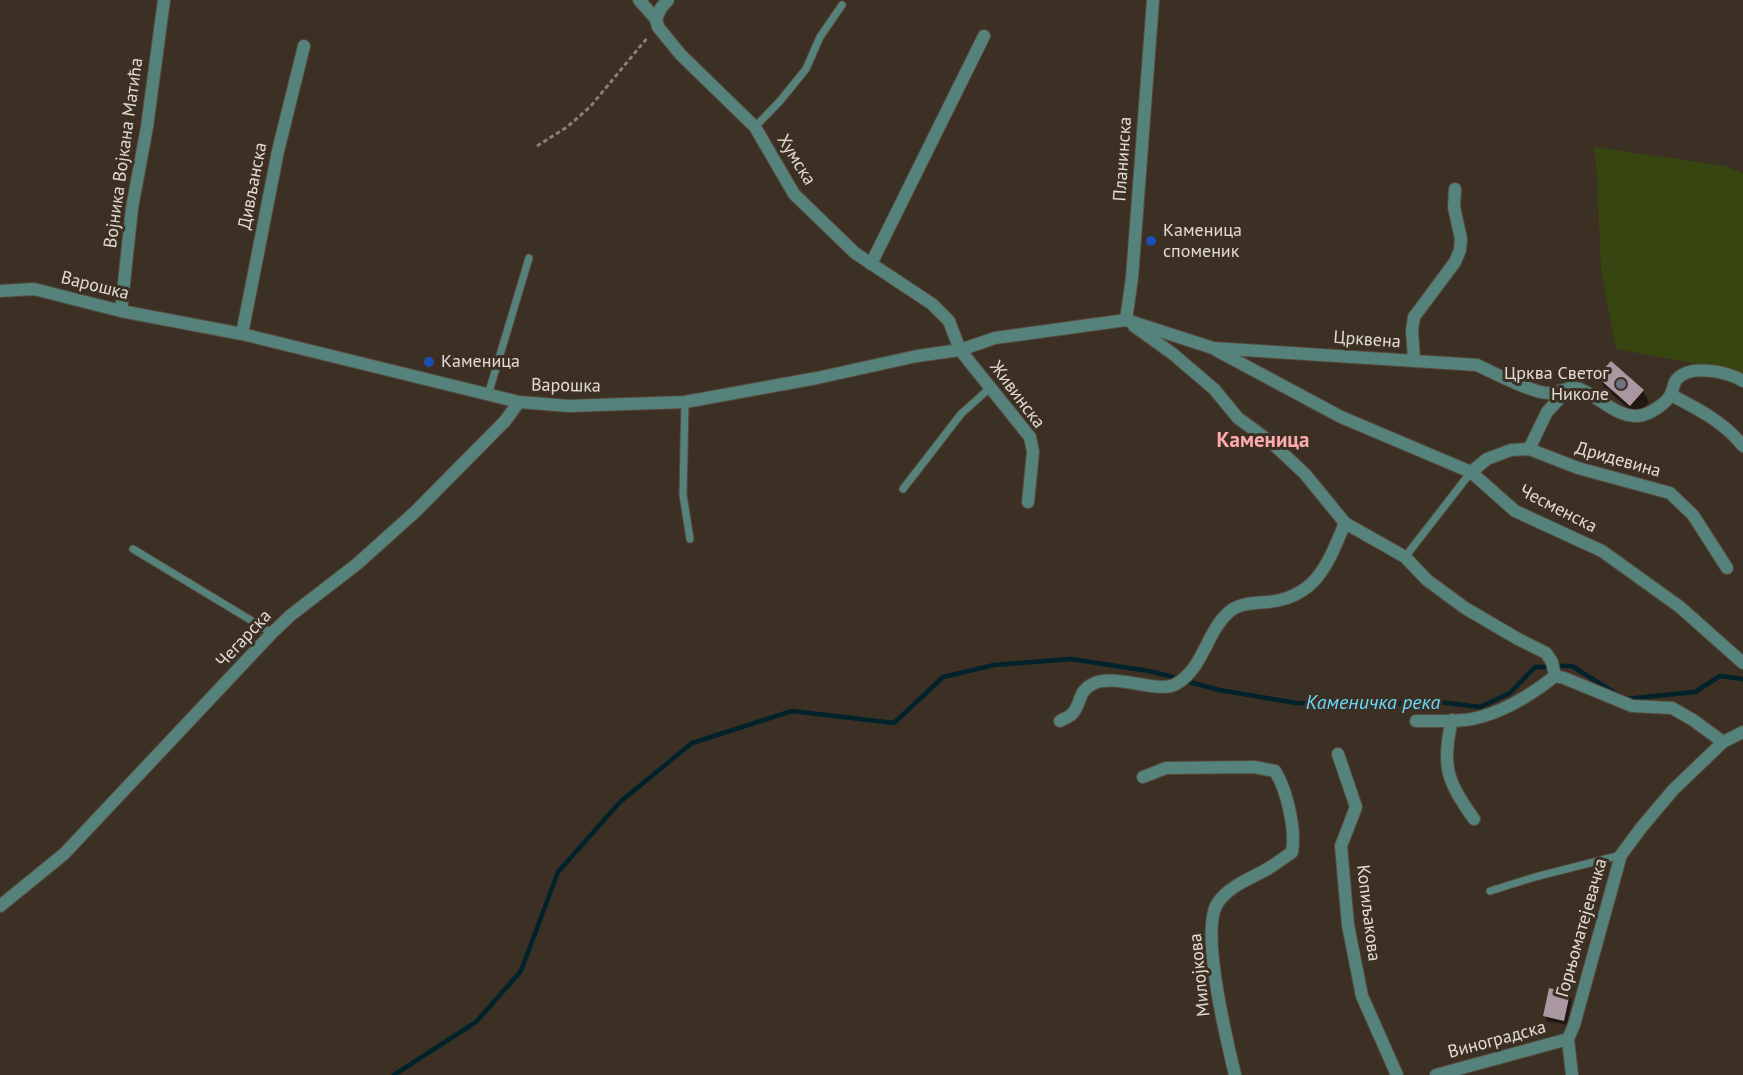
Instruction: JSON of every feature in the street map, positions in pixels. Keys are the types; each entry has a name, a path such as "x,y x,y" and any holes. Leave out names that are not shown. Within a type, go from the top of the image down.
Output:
{"street":[{"name":"Војника Војкана Матића","path":"121,311 132,208 147,127 164,0"},
{"name":"Хумска","path":"639,0 681,55 755,127 794,194 855,254 932,304 949,321 960,350"},
{"path":"657,23 668,0"},
{"name":"Планинска","path":"1126,320 1132,278 1153,0"},
{"path":"872,264 984,36"},
{"name":"Дивљанска","path":"242,334 278,151 304,46"},
{"path":"1414,361 1412,330 1414,317 1450,268 1460,250 1461,239 1454,207 1455,189"},
{"name":"Варошка","path":"0,291 34,289 121,311 242,334 519,402 569,406 685,402 817,378 917,356 960,350"},
{"path":"1126,320 1173,354 1214,389 1238,418 1272,443 1305,474 1345,523 1405,557 1427,580 1465,608 1546,653 1552,662 1555,676"},
{"name":"Црквена","path":"960,350 995,338 1126,320 1212,348 1477,365 1514,382 1549,393 1569,387 1578,388 1620,413 1638,416 1656,409 1671,395 1676,380 1682,374 1694,370 1707,370 1743,381"},
{"name":"Чесменска","path":"1212,348 1341,417 1471,472 1515,511 1602,551 1680,607 1743,663"},
{"name":"Живинска","path":"960,350 1030,437 1033,452 1028,502"},
{"path":"1471,472 1487,459 1511,450 1529,449 1547,412 1569,387"},
{"path":"1671,395 1700,410 1732,432 1743,446"},
{"name":"Чегарска","path":"0,906 64,854 272,633 291,615 357,564 415,512 505,421 519,402"},
{"name":"Дридевина","path":"1529,449 1578,468 1670,493 1693,515 1727,568"},
{"path":"1060,721 1072,714 1081,692 1093,684 1109,679 1148,686 1173,686 1189,674 1198,662 1228,612 1238,606 1281,601 1308,589 1327,566 1345,523"},
{"path":"1416,721 1472,719 1502,709 1536,691 1555,676"},
{"path":"1555,676 1632,706 1672,708 1694,720 1723,742"},
{"path":"1452,720 1445,747 1447,769 1453,789 1474,819"},
{"name":"Горњоматејевачка","path":"1572,1075 1568,1039 1574,1025 1621,855 1673,790 1723,742 1743,732"},
{"name":"Копиљакова","path":"1338,754 1356,807 1341,846 1348,925 1362,996 1397,1075"},
{"name":"Милојкова","path":"1143,777 1166,768 1254,767 1275,771 1282,782 1294,840 1292,852 1231,889 1216,904 1211,932 1219,1010 1235,1075"},
{"name":"Виноградска","path":"1436,1075 1568,1039"}],"lane":[{"path":"755,127 806,69 820,37 842,5"},
{"path":"488,395 529,258"},
{"path":"903,489 961,414 991,387"},
{"path":"685,402 683,495 690,538"},
{"path":"1405,557 1471,472"},
{"path":"133,549 272,633"},
{"path":"1490,891 1534,877 1621,855"}],"path":[{"path":"537,146 567,128 590,108 657,23"}],"green space":[{"path":"1594,147 1725,166 1743,173 1743,377 1714,367 1616,349 1601,271"}],"building":[{"name":"Црква Светог Николе","path":"1611,361 1644,390 1630,406 1597,377"},
{"path":"1549,988 1570,993 1564,1021 1543,1016"}],"waterway":[{"name":"Каменичка река","path":"394,1075 476,1022 521,971 558,872 620,802 692,743 792,711 894,723 943,677 994,665 1071,659 1149,671 1177,678"},
{"name":"Каменичка река","path":"1559,666 1572,666 1618,695"},
{"name":"Каменичка река","path":"1186,681 1219,690 1296,703 1361,705 1439,702 1480,707 1510,693 1535,667 1548,667"},
{"name":"Каменичка река","path":"1625,699 1695,692 1720,676 1743,679"}],"place":[{"name":"Каменица споменик","path":"1151,241"},
{"name":"Каменица","path":"429,362"},
{"name":"Црква Светог Николе","path":"1621,384"}],"district":[{"name":"Каменица","path":"1263,441"}]}
